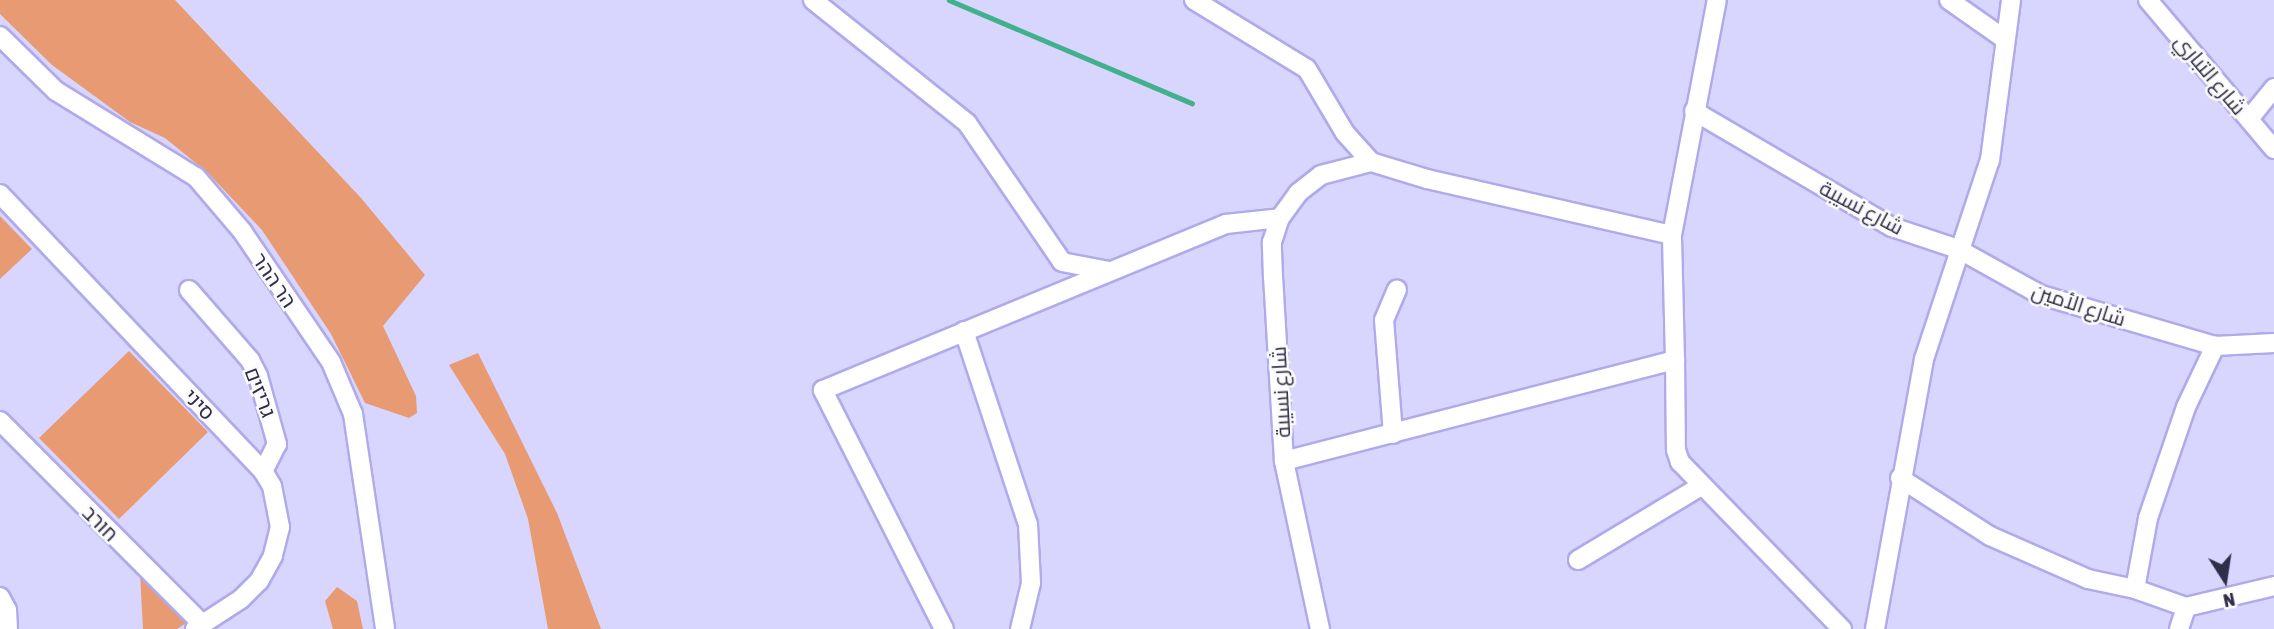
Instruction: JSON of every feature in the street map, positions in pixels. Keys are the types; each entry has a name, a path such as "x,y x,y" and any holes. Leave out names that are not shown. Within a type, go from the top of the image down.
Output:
{"street":[{"path":"813,0 967,123 1062,262 1109,271"},
{"path":"1194,0 1307,69 1345,133 1371,162 1427,179 1672,235"},
{"path":"1717,0 1672,235 1676,450 1701,486 1842,629"},
{"path":"1949,0 2003,38"},
{"path":"1875,629 1900,478 1924,359 1958,249 1990,160 2003,38 2011,0"},
{"name":"شارع التباري","path":"2148,0 2274,149"},
{"name":"הר ההר","path":"0,36 56,91 196,177 242,231 331,362 353,414 385,629"},
{"path":"2249,119 2274,88"},
{"name":"شارع نسيبة","path":"1694,111 1892,227 1958,249"},
{"name":"شارع نسيبة","path":"1371,162 1321,175 1298,193 1280,218 1272,242 1284,461 1675,360"},
{"name":"סיני","path":"0,194 263,471 277,505 280,527 273,556 259,581 241,599 199,627"},
{"path":"944,629 823,390 1226,224 1280,218"},
{"name":"شارع الأمين","path":"1958,249 2041,295 2215,346 2274,342"},
{"name":"גריזים","path":"189,290 250,360 258,376 277,444 263,471"},
{"path":"1393,434 1384,320 1397,290"},
{"path":"964,331 1028,524 1031,583 1020,629"},
{"path":"2135,589 2148,518 2186,407 2215,346"},
{"name":"חורב","path":"0,421 199,627"},
{"path":"1284,461 1320,629"},
{"path":"1900,478 1990,536 2088,579 2135,589 2186,607 2274,586"},
{"path":"1578,560 1701,486"},
{"path":"0,597 7,610 8,629"},
{"path":"2179,629 2186,607"}],"shaded area":[{"path":"0,0 175,0 361,198 425,275 383,326 416,396 417,413 409,418 365,403 331,334 262,230 208,173 165,138 130,122 52,65 0,14"},
{"path":"0,216 32,249 0,279"},
{"path":"129,351 208,432 119,519 39,438"},
{"path":"478,353 557,513 601,629 548,629 528,519 505,454 449,365"},
{"path":"140,573 186,623 177,629 143,629"},
{"path":"337,587 357,601 363,629 333,629 325,601"}],"waterway":[{"path":"949,0 1192,103"}]}
